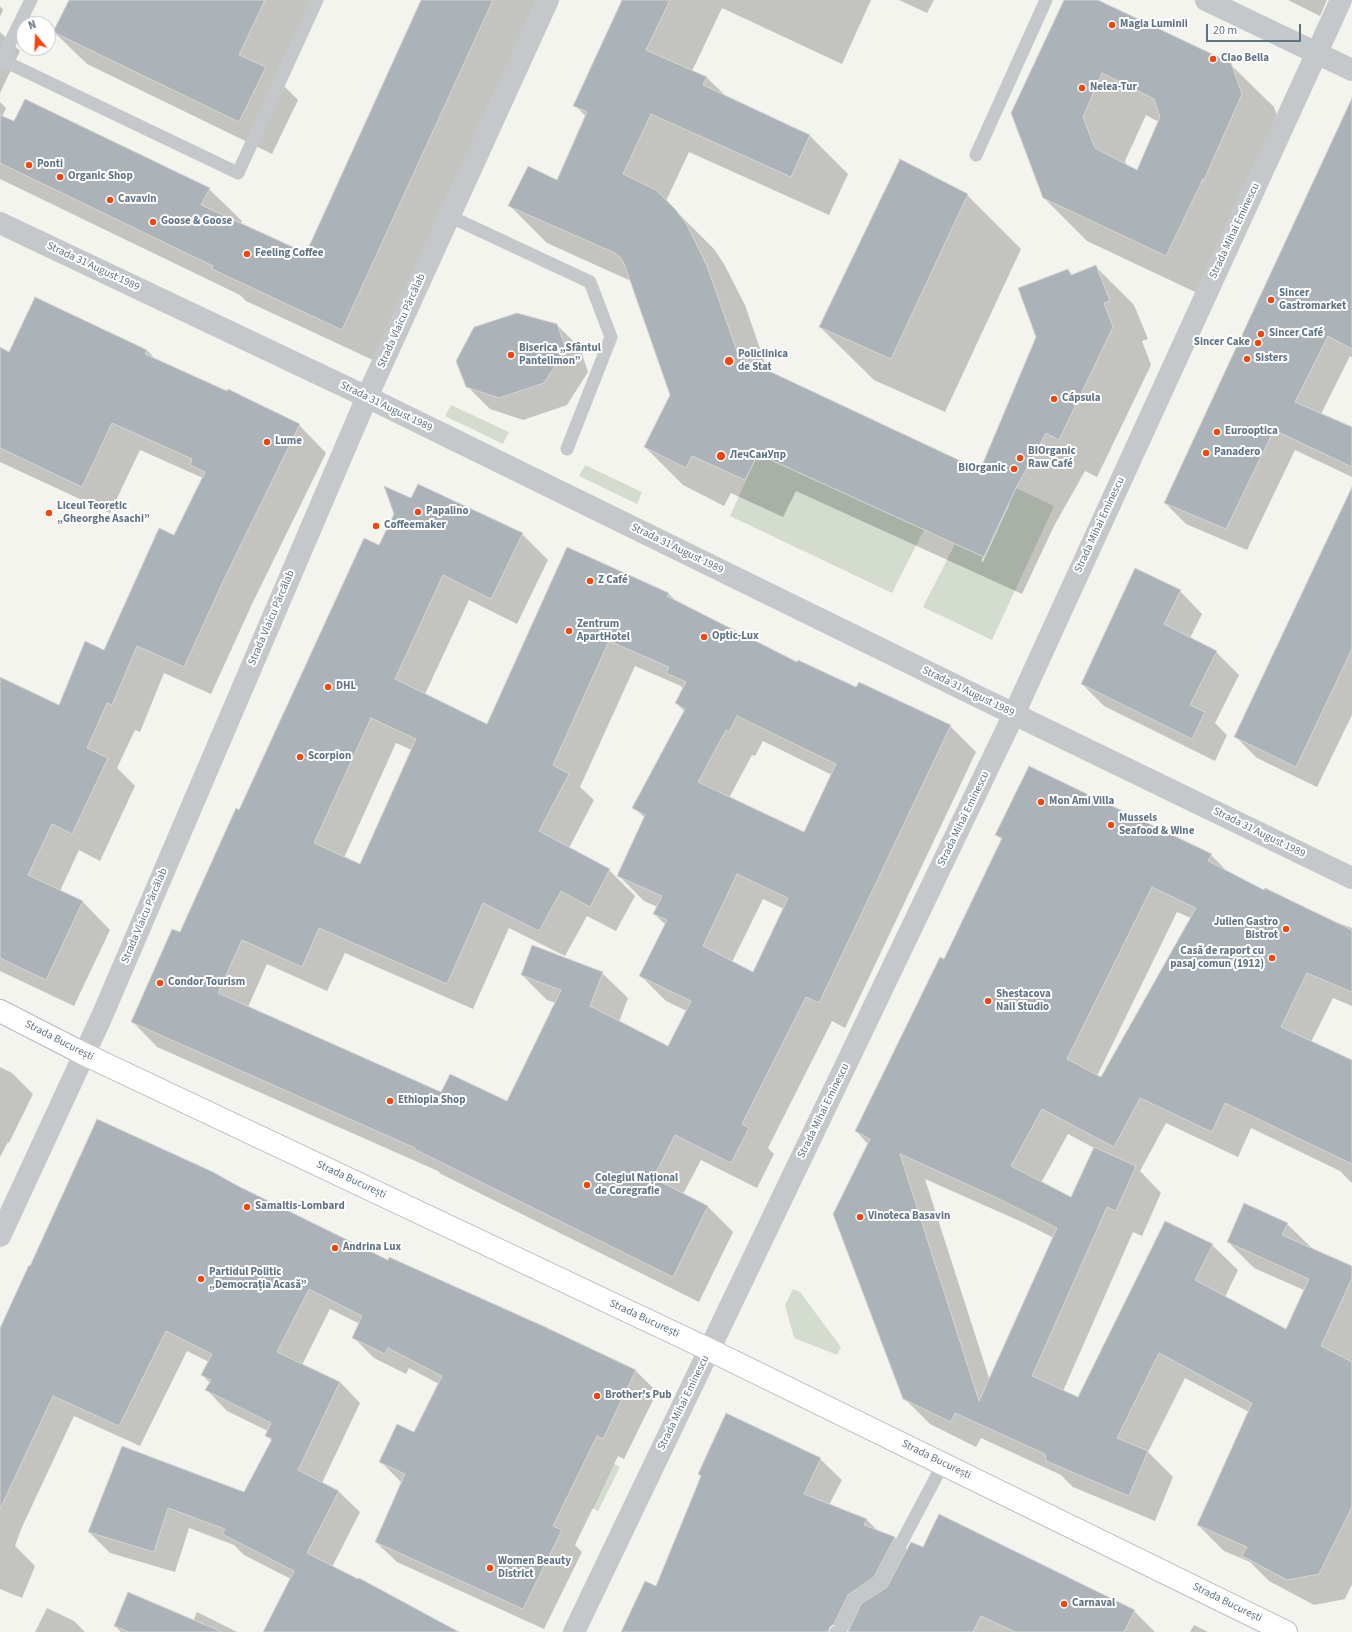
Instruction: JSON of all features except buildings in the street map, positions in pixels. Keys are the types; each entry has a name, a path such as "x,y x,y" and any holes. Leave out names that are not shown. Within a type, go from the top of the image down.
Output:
{"main road":[{"name":"Strada București","path":"0,1011 84,1054 710,1350 1286,1632"}],"street":[{"name":"Strada Vlaicu Pârcălab","path":"0,1236 108,1002 367,397 548,0"},
{"path":"1206,0 1352,70"},
{"name":"Strada Mihai Eminescu","path":"574,1632 1014,714 1341,0"},
{"name":"Strada 31 August 1989","path":"0,223 367,397 1352,878"}],"lane":[{"path":"31,0 1,62 238,173 317,0"},
{"path":"976,155 1046,0"},
{"path":"449,216 590,282 611,337 567,449"},
{"path":"836,1632 840,1631 855,1599 880,1583 943,1464"}],"shaded area":[{"path":"451,405 509,432 503,444 445,416"},
{"path":"758,454 924,530 892,593 730,516"},
{"path":"585,465 642,492 637,504 579,476"},
{"path":"1016,488 1054,506 992,640 923,607 955,544 984,557"},
{"path":"793,1289 800,1292 841,1347 837,1355 794,1338 785,1305"},
{"path":"614,1464 620,1467 598,1511 592,1508"}],"place":[{"name":"Magia Luminii","path":"1112,25"},
{"name":"Ciao Bella","path":"1213,59"},
{"name":"Nelea-Tur","path":"1082,88"},
{"name":"Ponti","path":"29,165"},
{"name":"Organic Shop","path":"60,177"},
{"name":"Cavavin","path":"110,200"},
{"name":"Goose & Goose","path":"153,222"},
{"name":"Feeling Coffee","path":"247,254"},
{"name":"Sincer Gastromarket","path":"1271,300"},
{"name":"Sincer Café","path":"1261,334"},
{"name":"Sincer Cake","path":"1258,343"},
{"name":"Biserica „Sfântul Pantelimon”","path":"511,355"},
{"name":"Sisters","path":"1247,359"},
{"name":"Policlinica de Stat","path":"729,361"},
{"name":"Cápsula","path":"1054,399"},
{"name":"Eurooptica","path":"1217,432"},
{"name":"Lume","path":"267,442"},
{"name":"Panadero","path":"1206,453"},
{"name":"ЛечСанУпр","path":"721,456"},
{"name":"BIOrganic Raw Café","path":"1020,458"},
{"name":"BIOrganic","path":"1014,469"},
{"name":"Papalino","path":"418,512"},
{"name":"Liceul Teoretic „Gheorghe Asachi”","path":"49,513"},
{"name":"Coffeemaker","path":"376,526"},
{"name":"Z Café","path":"590,581"},
{"name":"Zentrum ApartHotel","path":"569,631"},
{"name":"Optic-Lux","path":"704,637"},
{"name":"DHL","path":"328,687"},
{"name":"Scorpion","path":"300,757"},
{"name":"Mon Ami Villa","path":"1041,802"},
{"name":"Mussels Seafood & Wine","path":"1111,825"},
{"name":"Julien Gastro Bistrot","path":"1286,929"},
{"name":"Casă de raport cu pasaj comun (1912)","path":"1272,958"},
{"name":"Condor Tourism","path":"160,983"},
{"name":"Shestacova Nail Studio","path":"988,1001"},
{"name":"Ethiopia Shop","path":"390,1101"},
{"name":"Colegiul Național de Coregrafie","path":"587,1185"},
{"name":"Samaltis-Lombard","path":"247,1207"},
{"name":"Vinoteca Basavin","path":"860,1217"},
{"name":"Andrina Lux","path":"335,1248"},
{"name":"Partidul Politic „Democrația Acasă”","path":"201,1279"},
{"name":"Brother's Pub","path":"597,1396"},
{"name":"Women Beauty District","path":"490,1568"},
{"name":"Carnaval","path":"1064,1604"}]}
